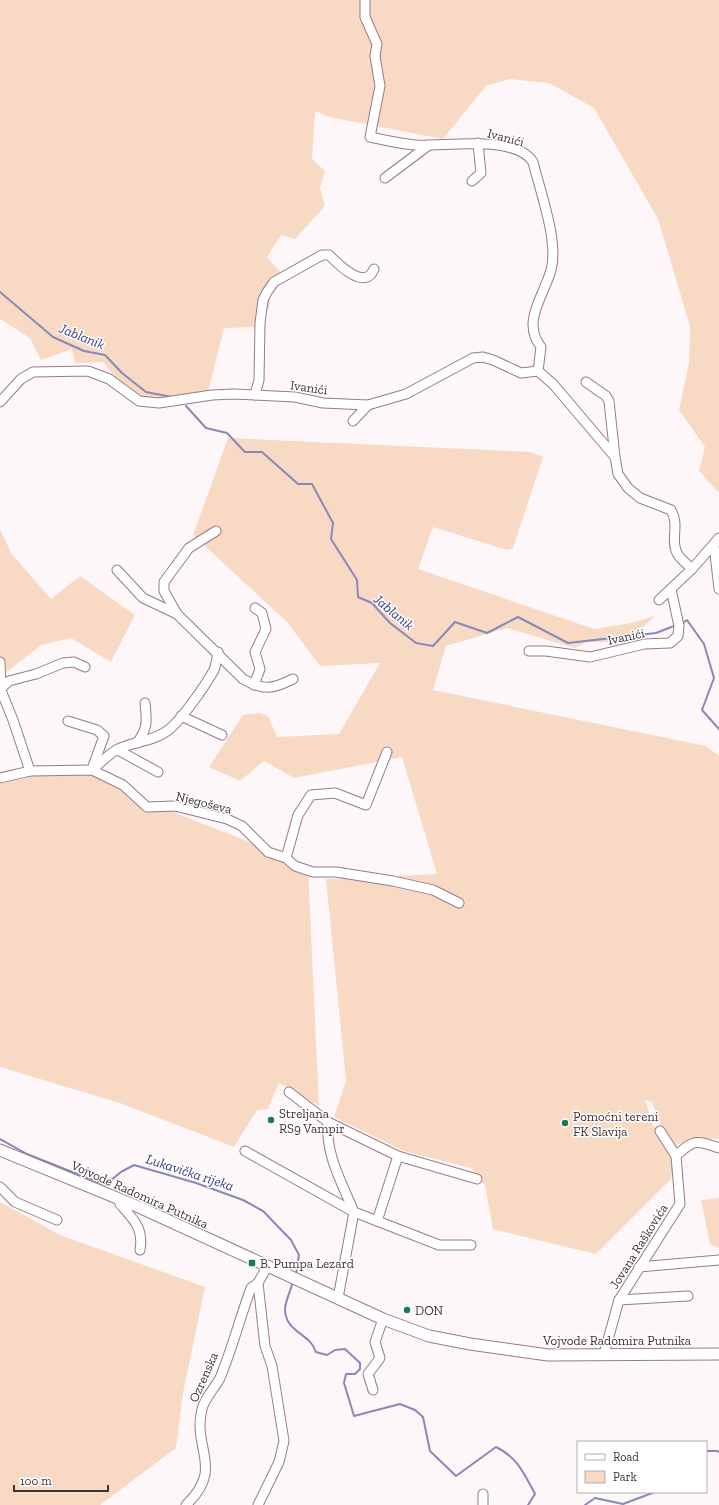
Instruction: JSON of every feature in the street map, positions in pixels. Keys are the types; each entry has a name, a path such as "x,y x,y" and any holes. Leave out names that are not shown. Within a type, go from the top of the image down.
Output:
{"main road":[{"name":"Vojvode Radomira Putnika","path":"0,1150 119,1199 383,1319 429,1336 470,1344 548,1355 719,1354"}],"street":[{"name":"Ivanići","path":"0,402 21,379 33,372 88,370 109,379 139,401 159,403 212,395 255,395 295,398 323,403 368,405 406,394 473,358 483,357 521,372 538,372 541,347 535,340 533,321 536,307 551,271 554,254 533,162 529,157 518,151 488,142 429,145 399,143 370,138 380,86 375,56 377,44 365,17 365,0"},
{"path":"472,181 481,173 478,143"},
{"path":"385,178 429,145"},
{"path":"255,395 259,380 259,340 263,300 274,282 322,255 329,255 346,272 355,275 367,276 373,273 374,269"},
{"path":"538,372 553,384 615,456"},
{"path":"586,382 606,396 609,401 615,456 620,479 634,495 671,510 676,522 675,545 677,552 692,569"},
{"path":"353,421 368,405"},
{"path":"177,614 164,591 164,582 189,548 216,531"},
{"path":"659,600 692,569 716,541"},
{"path":"716,541 719,589"},
{"path":"118,570 143,598 177,614 218,652 243,679 254,685 275,688 293,679"},
{"name":"Ivanići","path":"529,651 546,651 590,657 644,644 670,643 678,636 679,626 672,589"},
{"path":"254,685 260,669 255,652 266,629 262,613 255,608"},
{"path":"92,770 118,750 151,740 168,731 181,716 214,668 218,652"},
{"path":"0,662 1,688 30,771"},
{"path":"1,688 9,681 36,674 63,663 74,662 85,666"},
{"path":"137,743 145,732 147,725 145,703"},
{"path":"181,716 222,735"},
{"path":"68,721 97,730 104,736 92,770"},
{"path":"118,750 158,772"},
{"path":"286,858 298,815 311,795 335,793 366,805 387,752"},
{"name":"Njegoševa","path":"0,778 30,771 92,770 123,785 147,807 175,806 227,819 242,826 268,852 286,858 295,866 313,872 336,872 393,881 433,890 459,903"},
{"path":"289,1092 328,1122 398,1156 477,1179"},
{"path":"328,1122 327,1137 330,1154 354,1212 338,1298"},
{"name":"Jovana Raškovića","path":"604,1354 619,1300 680,1204 676,1156 660,1131"},
{"path":"676,1156 690,1143 703,1142 719,1148"},
{"path":"245,1151 354,1212 439,1245 471,1245"},
{"path":"377,1221 398,1156"},
{"path":"0,1187 15,1202 57,1220"},
{"path":"119,1199 120,1204 139,1227 142,1238 140,1250"},
{"path":"639,1267 719,1260"},
{"path":"258,1505 279,1462 284,1441 272,1366 265,1346 258,1283 266,1267"},
{"name":"Ozrenska","path":"186,1505 196,1495 204,1482 207,1462 201,1434 202,1408 219,1379 251,1288 258,1283"},
{"path":"619,1300 688,1296"},
{"path":"373,1390 368,1374 380,1358 375,1342 383,1319"},
{"path":"483,1494 483,1505"}],"green space":[{"path":"0,0 719,0 719,493 699,471 705,447 679,410 689,363 690,326 658,219 594,108 549,83 510,79 486,86 443,139 329,117 315,111 312,159 325,171 320,188 325,206 295,239 281,235 267,257 286,278 271,288 269,309 259,310 255,327 224,328 208,392 172,401 139,401 118,381 103,362 75,363 72,349 41,360 30,338 0,319"},
{"path":"228,438 530,452 543,457 513,548 507,550 433,527 418,569 594,629 631,623 655,616 627,642 587,642 575,648 507,628 446,646 433,690 706,746 719,756 719,1139 696,1138 676,1145 671,1179 596,1254 493,1229 485,1185 471,1168 404,1151 334,1117 346,1081 326,879 437,874 402,757 294,778 264,761 240,781 209,767 243,715 260,713 268,716 277,737 339,734 380,663 320,666 287,622 193,535","holes":["645,1100 652,1102 664,1135 653,1125"]},
{"path":"0,529 11,553 51,599 80,576 135,615 111,662 71,638 41,645 7,672 0,663"},
{"path":"30,773 87,773 183,816 308,865 319,1106 279,1083 268,1109 257,1110 234,1147 120,1103 0,1067 0,780"},
{"path":"719,1198 719,1248 710,1244 701,1200"},
{"path":"0,1202 60,1235 205,1287 183,1393 176,1448 100,1505 0,1505"}],"waterway":[{"name":"Jablanik","path":"0,292 53,337 84,351 105,355 122,373 146,392 172,397"},
{"name":"Jablanik","path":"186,406 206,428 227,433 245,452 262,452 298,484 312,484 333,523 331,539 357,580 358,597 372,603 390,623 416,643 433,646 455,622 487,633 518,617 568,643 656,633 674,626"},
{"name":"Jablanik","path":"684,622 687,620 704,644 714,678 702,710 719,729"},
{"name":"Lukavička rijeka","path":"0,1139 27,1154 105,1185 121,1172 134,1165 196,1183 243,1200 263,1211 291,1240 299,1255 296,1274"},
{"name":"Lukavička rijeka","path":"292,1285 285,1307 286,1318 289,1324 309,1341 316,1352 327,1355 335,1350 345,1349 360,1363 360,1369 355,1374 346,1374 344,1383 354,1416 400,1404 415,1410 423,1417 430,1451 456,1476 496,1447 515,1461 527,1479 535,1494 528,1505"},
{"name":"Lukavička rijeka","path":"707,1451 719,1452"},
{"name":"Lukavička rijeka","path":"585,1505 595,1498 623,1504 652,1493"}],"place":[{"name":"Streljana RS9 Vampir","path":"271,1120"},
{"name":"Pomoćni tereni FK Slavija","path":"565,1123"},
{"name":"B. Pumpa Lezard","path":"252,1263"},
{"name":"DON","path":"407,1310"}]}
